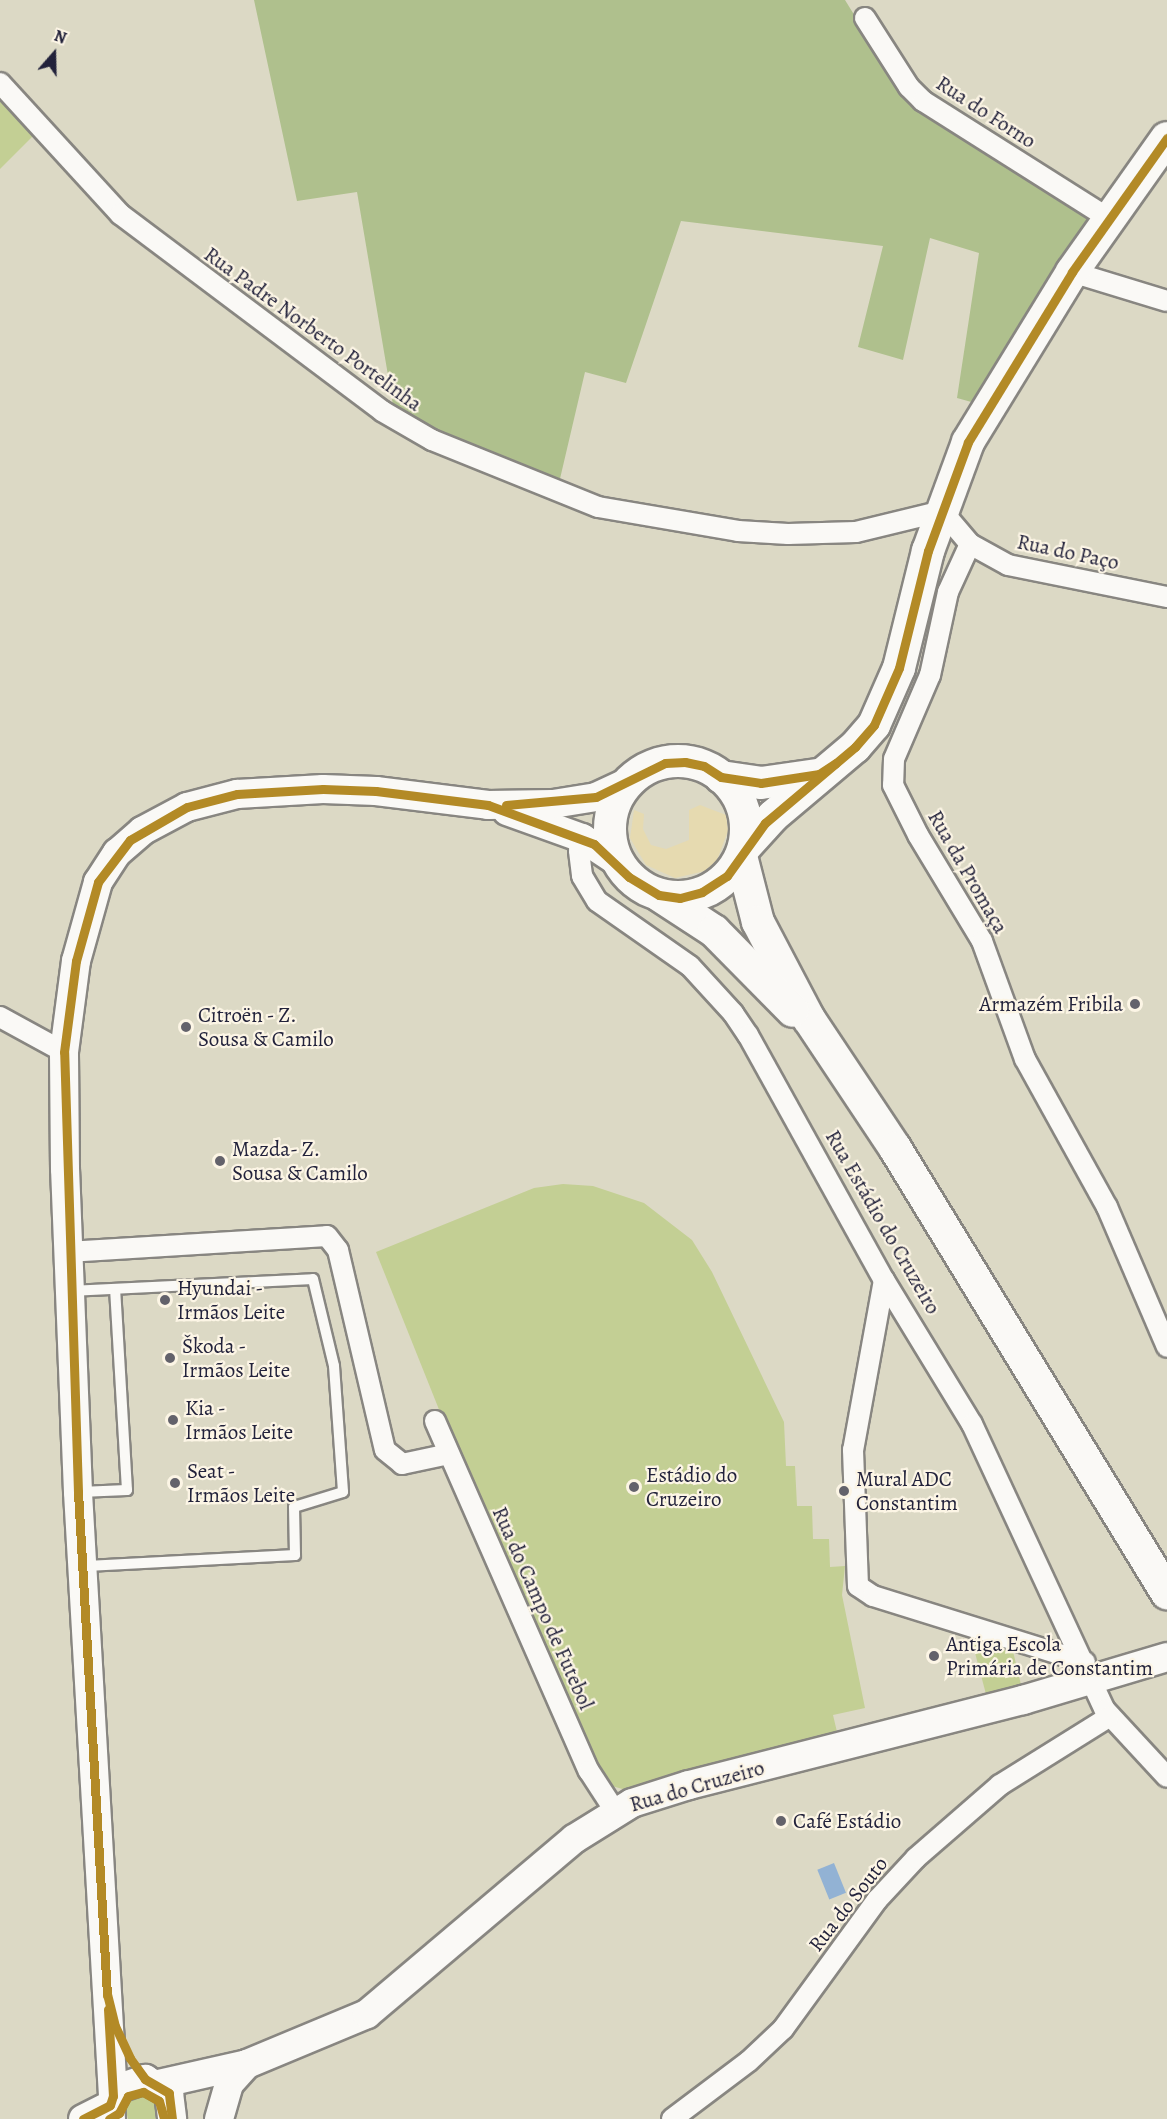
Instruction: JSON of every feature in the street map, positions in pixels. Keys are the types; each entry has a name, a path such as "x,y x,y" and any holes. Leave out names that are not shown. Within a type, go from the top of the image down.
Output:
{"main road":[{"path":"658,895 680,898 702,892 727,876 742,852 819,774 855,747 883,710 899,668 942,511 982,417 1072,272 1108,218 1167,138"},
{"path":"826,1046 714,931 629,877 618,862 611,841 610,819 617,798 630,781 646,769 685,762 704,766 721,777 743,809 742,852 758,922 826,1046 895,1148 1167,1593"},
{"path":"721,777 761,783 819,774"}],"street":[{"name":"Rua do Forno","path":"865,18 909,87 923,101 1108,218"},
{"name":"Rua Padre Norberto Portelinha","path":"0,83 120,214 215,289 308,352 382,411 432,440 573,499 625,513 703,526 773,534 821,534 881,528 942,511"},
{"path":"1072,272 1167,301"},
{"name":"Rua do Paço","path":"942,511 970,544 1023,570 1167,597"},
{"name":"Rua da Promaça","path":"970,544 948,592 930,675 894,759 893,785 918,835 982,941 1025,1059 1107,1207 1167,1347"},
{"path":"112,2106 68,1291 64,1052 76,961 99,882 117,853 163,818 228,796 293,789 375,791 488,805 576,802 606,794 630,781"},
{"path":"488,805 582,838 618,862"},
{"name":"Rua Estádio do Cruzeiro","path":"582,838 579,851 582,876 597,901 690,966 734,1012 884,1280 990,1459 1096,1672 1109,1717 1167,1777"},
{"path":"0,1017 64,1052"},
{"path":"68,1252 327,1236 338,1250 385,1450 402,1464 449,1454"},
{"path":"884,1280 854,1442 858,1586 873,1596 1096,1672"},
{"name":"Rua do Campo de Futebol","path":"435,1421 589,1771 615,1811"},
{"name":"Rua do Cruzeiro","path":"247,2064 345,2026 387,2001 574,1839 615,1811 670,1790 1023,1700 1096,1672 1167,1657"},
{"name":"Rua do Souto","path":"672,2119 749,2061 783,2029 876,1900 916,1858 1000,1785 1109,1717"},
{"path":"107,1995 122,2042 152,2081 169,2093 174,2115 247,2064"},
{"path":"83,2119 112,2106 127,2082 152,2081 247,2064"},
{"path":"219,2119 229,2084 247,2064"}],"lane":[{"path":"68,1291 313,1279 334,1366 343,1492 294,1507 295,1555 82,1566"},
{"path":"78,1492 127,1490 116,1289"}],"green space":[{"path":"254,0 845,0 895,81 917,109 1089,217 975,403 957,398 979,253 930,238 903,360 858,347 883,246 681,221 626,383 585,372 559,483 452,439 393,405 357,192 297,201"},
{"path":"0,97 34,135 0,169"},
{"name":"Estádio do Cruzeiro","path":"563,1184 593,1186 644,1203 692,1240 712,1272 784,1422 786,1466 795,1466 797,1506 812,1506 813,1539 829,1539 830,1567 845,1566 842,1595 865,1708 833,1715 838,1736 626,1790 605,1784 452,1442 376,1252 534,1188"},
{"path":"970,1634 1012,1647 1022,1689 987,1698"},
{"path":"145,2093 158,2103 156,2119 128,2119 125,2107 130,2097"}],"sand":[{"path":"700,805 726,815 728,831 717,860 705,871 675,878 646,865 630,838 634,810 644,814 643,829 651,845 666,849 689,840 689,810"}],"water":[{"path":"834,1863 846,1893 829,1899 817,1870"}],"transit line":[{"path":"172,2119 169,2093 145,2079 130,2058 115,2026 107,1995 78,1492 64,1052 76,961 98,882 130,840 187,807 237,794 323,789 376,791 488,805 594,844 629,877 659,895 680,898 702,892 727,876 765,823 855,747 874,725 899,668 928,551 968,442 1072,272 1167,138"},
{"path":"506,805 596,797 665,763 685,762 704,766 721,777 761,783 819,774 836,763"},
{"path":"83,2119 110,2105 113,2096 108,2009"},
{"path":"109,2119 119,2113 128,2096 143,2092 159,2101 164,2119"}],"place":[{"name":"Armazém Fribila","path":"1135,1004"},
{"name":"Citroën - Z. Sousa & Camilo","path":"186,1027"},
{"name":"Mazda- Z. Sousa & Camilo","path":"220,1161"},
{"name":"Hyundai - Irmãos Leite","path":"165,1300"},
{"name":"Škoda - Irmãos Leite","path":"170,1358"},
{"name":"Kia - Irmãos Leite","path":"173,1420"},
{"name":"Seat - Irmãos Leite","path":"175,1483"},
{"name":"Estádio do Cruzeiro","path":"634,1487"},
{"name":"Mural ADC Constantim","path":"844,1491"},
{"name":"Antiga Escola Primária de Constantim","path":"934,1656"},
{"name":"Café Estádio","path":"781,1821"}]}
